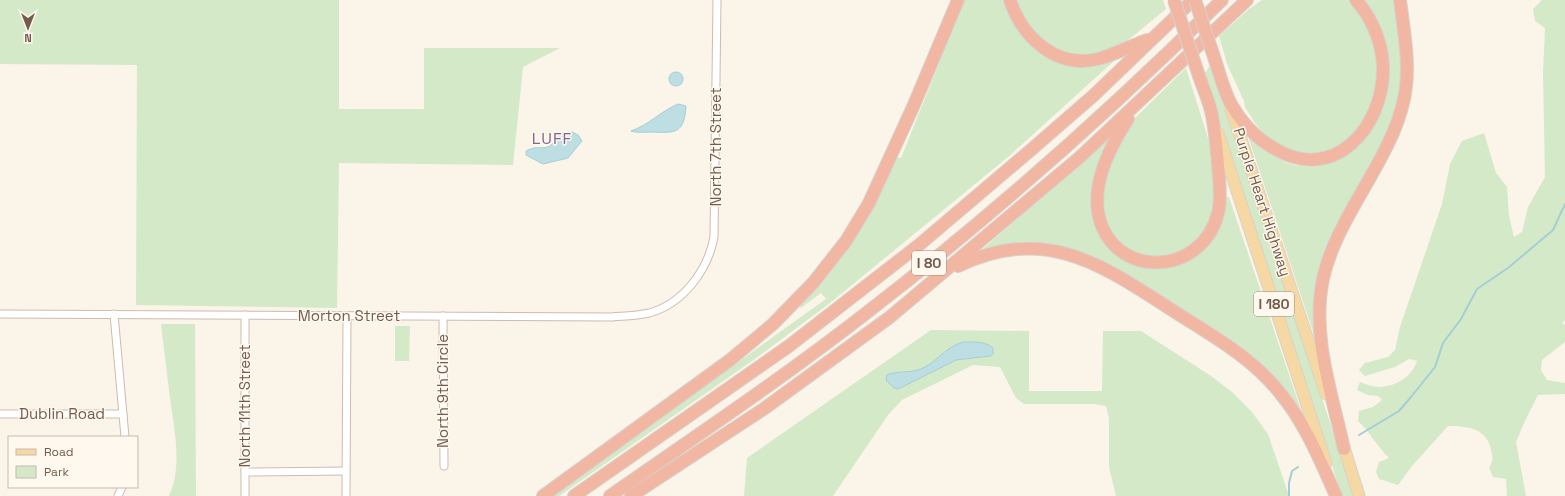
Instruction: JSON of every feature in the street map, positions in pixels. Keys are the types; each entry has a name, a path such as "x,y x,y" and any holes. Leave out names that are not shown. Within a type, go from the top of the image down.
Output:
{"highway":[{"path":"543,496 730,360 784,314 818,278 846,241 869,203 958,0"},
{"path":"1010,0 1019,21 1036,42 1045,50 1064,58 1081,60 1097,59 1151,38"},
{"name":"I 180","path":"1174,0 1211,112"},
{"name":"I 80","path":"574,496 722,394 880,276 1032,150 1092,96 1151,38 1194,0"},
{"name":"I 180","path":"1194,0 1225,91"},
{"name":"I 80","path":"610,496 806,358 943,252 1066,148 1222,0"},
{"path":"1225,91 1246,126 1265,143 1288,156 1299,160 1319,160 1338,154 1347,149 1365,129 1372,117 1377,105 1383,67 1379,41 1368,16 1356,0"},
{"path":"1344,449 1323,353 1320,320 1320,295 1323,278 1334,245 1394,131 1404,100 1408,67 1400,0"},
{"path":"631,496 765,408 881,324 944,273 1068,167 1245,3"},
{"path":"1142,100 1128,118 1111,147 1101,177 1098,204 1101,222 1115,246 1131,257 1145,262 1164,263 1183,258 1204,243 1214,226 1220,205 1220,186 1211,112"},
{"path":"944,273 982,257 1000,252 1028,249 1060,252 1078,256 1110,271 1233,349 1266,377 1284,397 1304,427 1336,496"}],"main road":[{"name":"Purple Heart Highway","path":"1225,91 1359,496"},
{"name":"Purple Heart Highway","path":"1211,112 1336,496"}],"street":[{"name":"North 7th Street","path":"690,287 711,254 714,237 717,0"},
{"name":"Morton Street","path":"0,314 633,316 650,313 665,306 690,287"},
{"path":"114,314 125,436"},
{"name":"North 11th Street","path":"245,315 245,496"},
{"path":"346,496 347,316"},
{"name":"North 9th Circle","path":"443,316 444,466"},
{"name":"Dublin Road","path":"0,414 123,414"},
{"path":"245,472 346,471"}],"green space":[{"path":"0,0 339,0 339,109 424,109 424,48 560,48 523,67 513,165 339,163 337,308 136,305 137,65 0,64"},
{"path":"962,0 1004,0 1023,35 1034,47 1046,56 1060,62 1076,65 1094,64 1115,60 1008,157 830,303 759,356 559,496 551,496 826,299 821,293 801,308 799,305 896,157 901,158 940,61"},
{"path":"1016,0 1163,0 1166,9 1122,45 1109,51 1077,58 1043,44 1023,17"},
{"path":"1262,0 1349,0 1370,29 1377,53 1377,89 1371,111 1347,143 1317,157 1284,149 1267,137 1255,123 1245,107 1244,101 1227,64 1219,36 1249,9"},
{"path":"1361,0 1398,0 1405,54 1397,119 1333,243 1316,341 1244,124 1270,153 1281,160 1294,165 1307,167 1332,162 1344,156 1365,138 1376,118 1387,84"},
{"path":"1542,0 1565,0 1565,320 1562,323 1565,325 1565,342 1542,360 1541,370 1547,380 1565,383 1565,394 1538,395 1516,442 1526,496 1507,496 1506,479 1493,477 1489,468 1492,461 1492,455 1489,443 1481,433 1462,427 1448,426 1412,466 1398,485 1379,479 1376,472 1379,462 1389,458 1358,421 1359,411 1373,407 1382,400 1378,396 1368,395 1357,390 1360,382 1378,387 1384,387 1396,383 1411,372 1417,361 1409,359 1395,367 1365,376 1359,370 1365,363 1388,357 1395,350 1400,327 1442,204 1450,164 1462,141 1484,133 1496,173 1507,187 1509,216 1514,237 1522,232 1528,207 1545,177 1543,74 1545,28 1535,21 1533,9"},
{"path":"1211,63 1354,496 1342,496 1203,71 1206,72"},
{"path":"1186,68 1212,151 1210,156 1214,164 1214,213 1202,238 1176,257 1148,259 1124,247 1106,224 1103,209 1104,180 1111,159 1134,119"},
{"path":"1110,137 1112,138 1101,159 1104,239 1156,268 1173,266 1187,261 1200,252 1220,224 1227,197 1229,197 1304,419 1266,374 1076,254 977,254"},
{"path":"161,324 195,324 196,496 169,496 176,473 177,460"},
{"path":"395,326 410,326 409,361 395,361"},
{"path":"931,330 1029,331 1029,391 1102,391 1103,331 1141,331 1211,376 1232,392 1252,412 1268,434 1289,496 1116,496 1109,467 1109,418 1106,406 1094,404 1024,404 1016,398 1000,367 973,365 902,400 888,415 833,496 744,496 747,458"}],"water":[{"path":"676,72 681,74 683,79 681,84 676,86 671,84 669,79 671,74"},
{"path":"678,104 686,106 683,122 681,127 677,130 672,132 631,131 644,125 666,110"},
{"path":"572,132 578,135 582,141 568,158 543,164 526,155 526,151 548,147 560,133"},
{"path":"963,342 978,342 986,344 993,348 993,354 990,356 956,360 898,389 894,388 886,380 887,375 889,374 921,369 932,363 945,351"}],"waterway":[{"path":"1359,435 1399,411 1435,367 1443,343 1461,319 1477,289 1508,268 1553,230 1565,204"},
{"path":"1289,496 1289,483 1292,471 1298,467"}],"district":[{"name":"LUFF","path":"552,138"}]}
